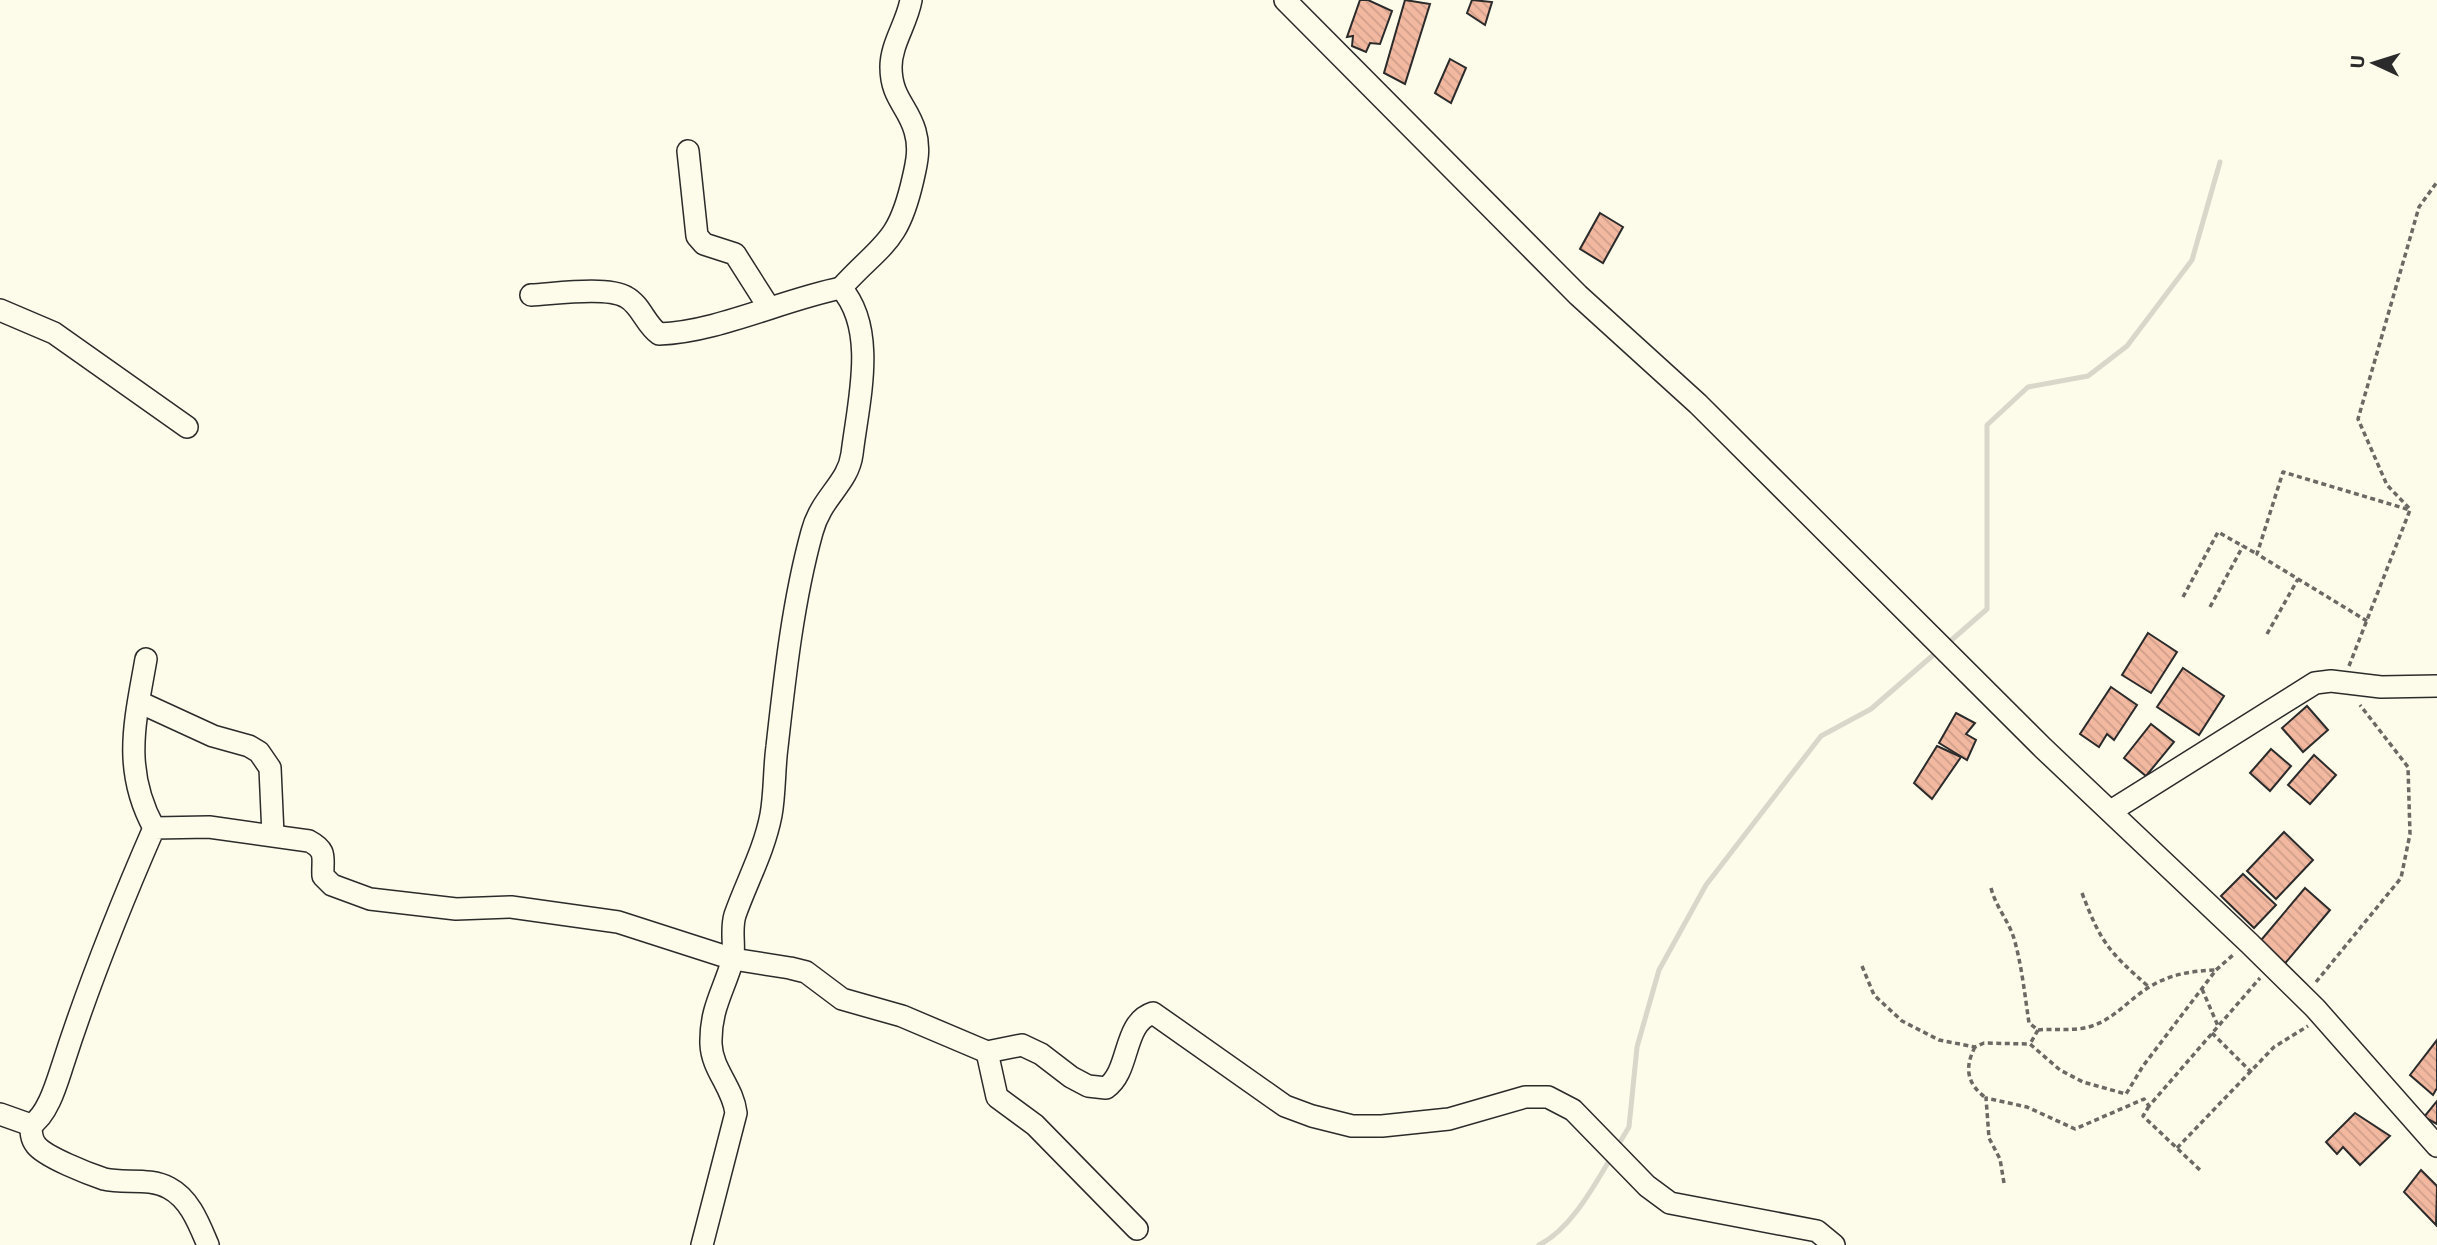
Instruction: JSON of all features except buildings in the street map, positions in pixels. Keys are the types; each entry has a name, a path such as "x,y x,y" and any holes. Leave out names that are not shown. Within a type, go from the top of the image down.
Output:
{"street":[{"path":"531,295 613,292 635,304 643,319 659,334 709,325 768,306 841,288 896,233 907,206 919,143 914,126 893,90 891,63 911,0"},
{"path":"1285,0 1578,295 1707,413 1951,657 2272,965 2437,1146"},
{"path":"688,151 697,236 704,244 736,254 768,306"},
{"path":"702,1245 736,1113 735,1104 715,1067 712,1044 715,1003 733,959 731,939 735,917 763,848 771,814 793,627 812,531 821,506 850,470 862,351 860,327 850,298 841,288"},
{"path":"0,310 54,333 187,427"},
{"path":"146,659 132,755 133,775 140,801 153,828 124,895 60,1072 42,1114 31,1125 32,1138 37,1147 54,1157 105,1179 152,1183 169,1188 190,1207 208,1245"},
{"path":"2111,811 2315,682 2343,681 2381,687 2437,686"},
{"path":"139,702 213,736 249,746 258,752 270,768 272,835"},
{"path":"153,828 209,827 309,841 320,847 326,857 323,876 332,885 370,899 456,909 512,907 618,922 733,959 806,972 842,999 902,1016 987,1052 1022,1045 1041,1054 1071,1077 1088,1086 1106,1088 1111,1084 1126,1056 1138,1022 1153,1013 1285,1106 1352,1126 1382,1126 1449,1119 1525,1097 1548,1097 1573,1110 1647,1186 1670,1203 1818,1231 1834,1245"},
{"path":"987,1052 997,1097 1035,1125 1137,1229"},
{"path":"0,1114 31,1125"}],"path":[{"path":"2410,510 2387,485 2358,419 2419,207 2437,182"},
{"path":"2257,554 2283,472 2410,510"},
{"path":"2304,997 2401,878 2410,834 2408,767 2343,681 2410,510"},
{"path":"2183,597 2218,532 2367,621"},
{"path":"2210,607 2243,546"},
{"path":"2267,634 2298,579"},
{"path":"1991,888 1996,907 2007,920 2015,940 2029,1023 2038,1030 2056,1028 2070,1031 2091,1027 2109,1019 2149,987 2172,975 2216,970"},
{"path":"2082,893 2099,937 2118,960 2149,987"},
{"path":"1862,966 1874,995 1902,1021 1939,1040 1975,1047 1984,1043 2030,1044 2060,1070 2083,1082 2126,1094 2143,1066 2216,970 2249,943"},
{"path":"2200,1170 2143,1116 2272,965"},
{"path":"2202,989 2218,1027"},
{"path":"2177,1148 2252,1073 2274,1047 2322,1018"},
{"path":"2030,1044 2038,1030"},
{"path":"2212,1033 2252,1073"},
{"path":"1975,1047 1969,1059 1968,1075 1974,1089 1986,1098 2027,1107 2075,1129 2144,1099 2149,1106"},
{"path":"1986,1098 1989,1138 2000,1159 2004,1183"}],"waterway":[{"path":"1947,644 1987,609 1987,425 2028,387 2088,376 2127,346 2192,260 2220,162"},
{"path":"1617,1147 1629,1127 1637,1047 1659,970 1706,885 1821,736 1871,709 1939,650"},
{"path":"1539,1245 1551,1238 1571,1218 1612,1156"}]}
